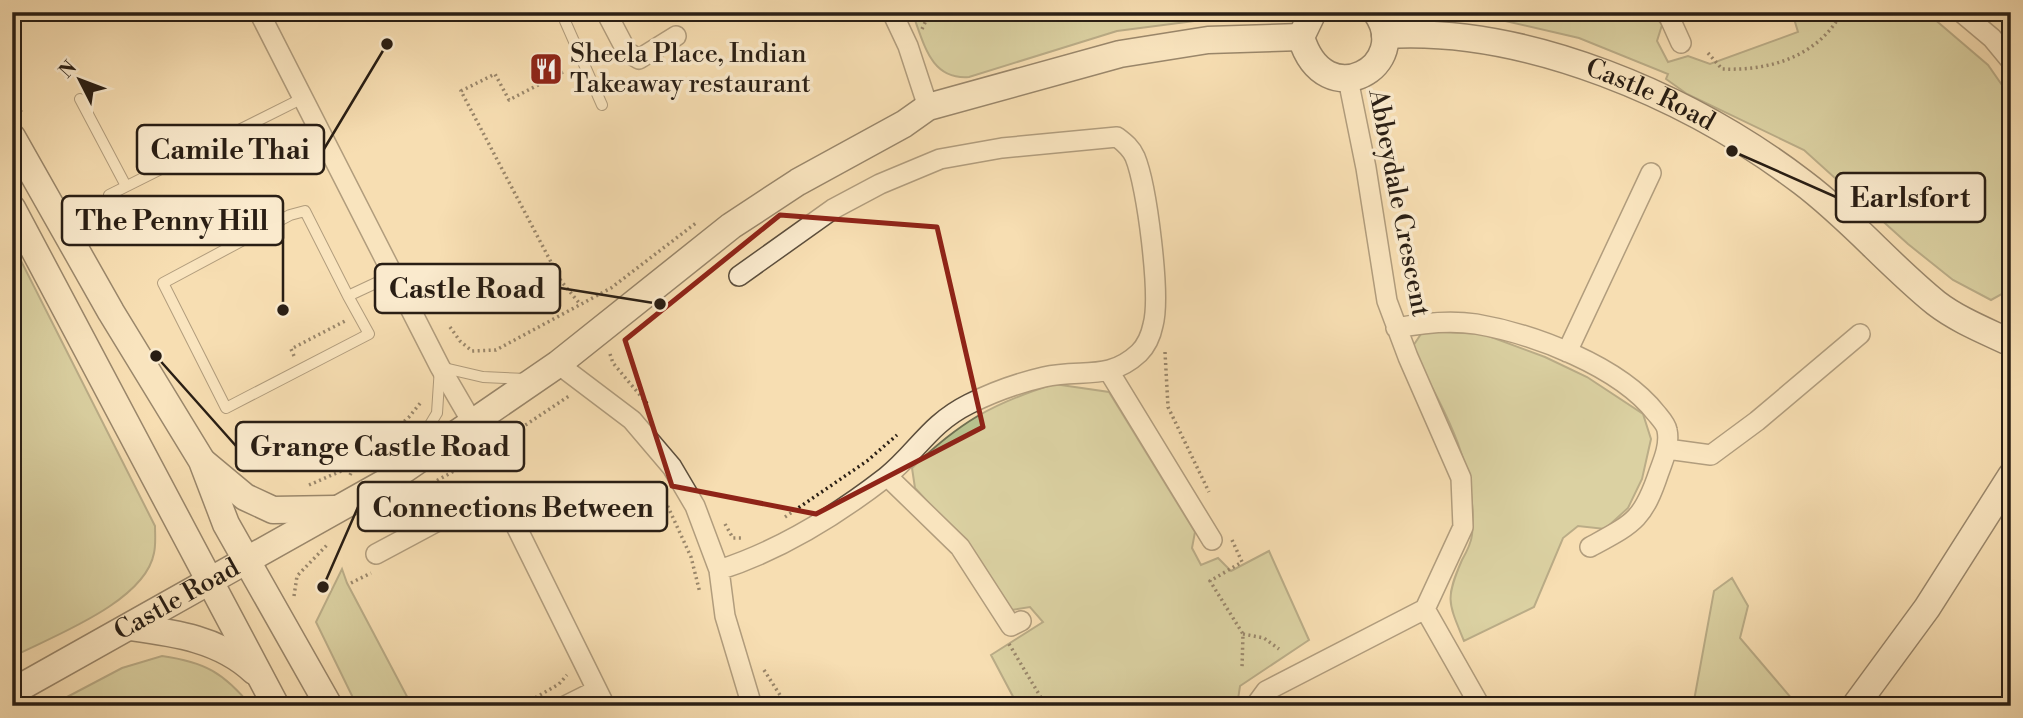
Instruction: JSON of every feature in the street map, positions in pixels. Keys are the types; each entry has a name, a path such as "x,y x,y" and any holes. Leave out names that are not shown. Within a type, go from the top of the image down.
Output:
{"street":[{"path":"259,12 440,367 472,422"},
{"path":"606,12 627,52 639,59 676,36"},
{"path":"892,12 908,47 928,107"},
{"path":"1312,12 1301,37 1313,65 1335,78 1348,79"},
{"path":"1667,12 1681,43"},
{"path":"1962,12 1992,38 2011,61"},
{"name":"Castle Road","path":"1348,79 1370,70 1379,61 1380,24 1535,52 1602,74 1676,104 1758,151 1804,183 1937,304 2011,342"},
{"name":"Castle Road","path":"12,692 211,582 402,471 558,364 731,226 798,182 904,124 928,107 1120,54 1208,40 1301,37"},
{"name":"Abbeydale Crescent","path":"1348,79 1366,168 1387,301 1396,328 1461,478 1463,527 1425,608"},
{"path":"19,129 111,312 202,461 226,524 328,706"},
{"path":"719,570 789,539 887,476 929,430 969,404 1010,386 1045,376 1110,373 1139,353 1147,343 1154,323 1153,282 1144,193 1135,158 1130,148 1117,137 1002,148 940,159 880,184 833,209 739,276"},
{"path":"1567,352 1651,173"},
{"path":"12,208 276,706"},
{"path":"1396,328 1445,322 1475,324 1567,352 1644,398 1668,428 1667,449 1644,511 1620,531 1590,547"},
{"path":"1667,449 1711,455 1757,421 1860,334"},
{"path":"558,364 632,420 672,467 695,506 719,570 725,616 752,706"},
{"path":"1110,373 1220,536"},
{"path":"202,461 245,497 273,510 335,509"},
{"path":"887,476 960,547 1011,626 1021,621"},
{"path":"1855,706 1927,608 2008,487"},
{"path":"375,563 477,500 491,499 501,504 512,518 601,698 565,706"},
{"path":"1255,706 1266,691 1425,608 1480,706"},
{"path":"130,627 182,634 220,648 237,655 259,676"}],"lane":[{"path":"565,20 601,105"},
{"path":"109,195 303,98"},
{"path":"80,99 126,186"},
{"path":"304,211 348,296 369,334 226,408 163,283 290,215 304,211"},
{"path":"348,296 393,275"},
{"path":"402,471 437,413 440,367 483,377 533,380"}],"path":[{"path":"1708,53 1722,69 1748,70 1784,63 1820,39 1842,12"},
{"path":"563,72 509,100 495,74 461,91 561,281 580,304"},
{"path":"12,96 19,129"},
{"path":"450,327 472,351 496,351 611,288 693,222"},
{"path":"283,363 295,358 291,349 345,321"},
{"path":"1168,342 1165,352 1168,407 1213,502"},
{"path":"608,349 613,362 656,414"},
{"path":"470,462 570,396 580,402"},
{"path":"299,488 355,465 421,402"},
{"path":"777,523 867,461 899,434"},
{"path":"657,485 691,557 701,596"},
{"path":"719,514 733,538 747,538"},
{"path":"1220,536 1242,562 1210,581 1243,634 1242,668"},
{"path":"294,601 297,576 306,563"},
{"path":"351,583 375,563"},
{"path":"1243,634 1264,638 1279,649"},
{"path":"1004,636 1046,706"},
{"path":"521,706 559,684 567,673"}],"highlighted area":[{"path":"780,215 937,227 983,427 816,514 672,486 625,340"}],"green space":[{"path":"912,12 1264,12 1117,31 969,77 956,76 937,66 925,47"},
{"path":"1466,12 1652,12 1662,25 1657,41 1668,62 1688,56 1710,64 1798,32 1792,12 1926,12 1988,65 2011,98 2011,289 1991,300 1953,280 1908,244 1804,150 1687,94 1666,79 1668,74 1579,38"},
{"path":"12,243 155,526 155,539 154,553 147,571 134,587 116,602 73,628 12,657"},
{"path":"1423,331 1483,334 1545,357 1587,377 1643,414 1651,439 1642,479 1628,508 1605,529 1578,526 1563,538 1534,607 1464,641 1452,609 1451,592 1471,538 1473,510 1470,486 1456,439 1411,349"},
{"path":"1054,384 1109,392 1195,532 1192,548 1201,565 1218,558 1231,571 1269,551 1309,640 1240,686 1237,706 1018,706 991,655 1043,622 1030,607 1012,610 977,556 915,488 912,468 961,426 977,416 1012,399"},
{"path":"342,569 412,706 357,706 316,622"},
{"path":"1732,578 1748,606 1740,638 1798,706 1693,706 1714,591"},
{"path":"162,656 190,662 212,671 232,685 251,706 50,706 122,668"}],"place":[{"name":"Camile Thai","path":"387,44"},
{"name":"Sheela Place, Indian Takeaway restaurant","path":"546,69"},
{"name":"Earlsfort","path":"1732,151"},
{"name":"Castle Road","path":"660,304"},
{"name":"The Penny Hill","path":"283,310"},
{"name":"Grange Castle Road","path":"156,356"},
{"name":"Connections Between","path":"323,587"}]}
